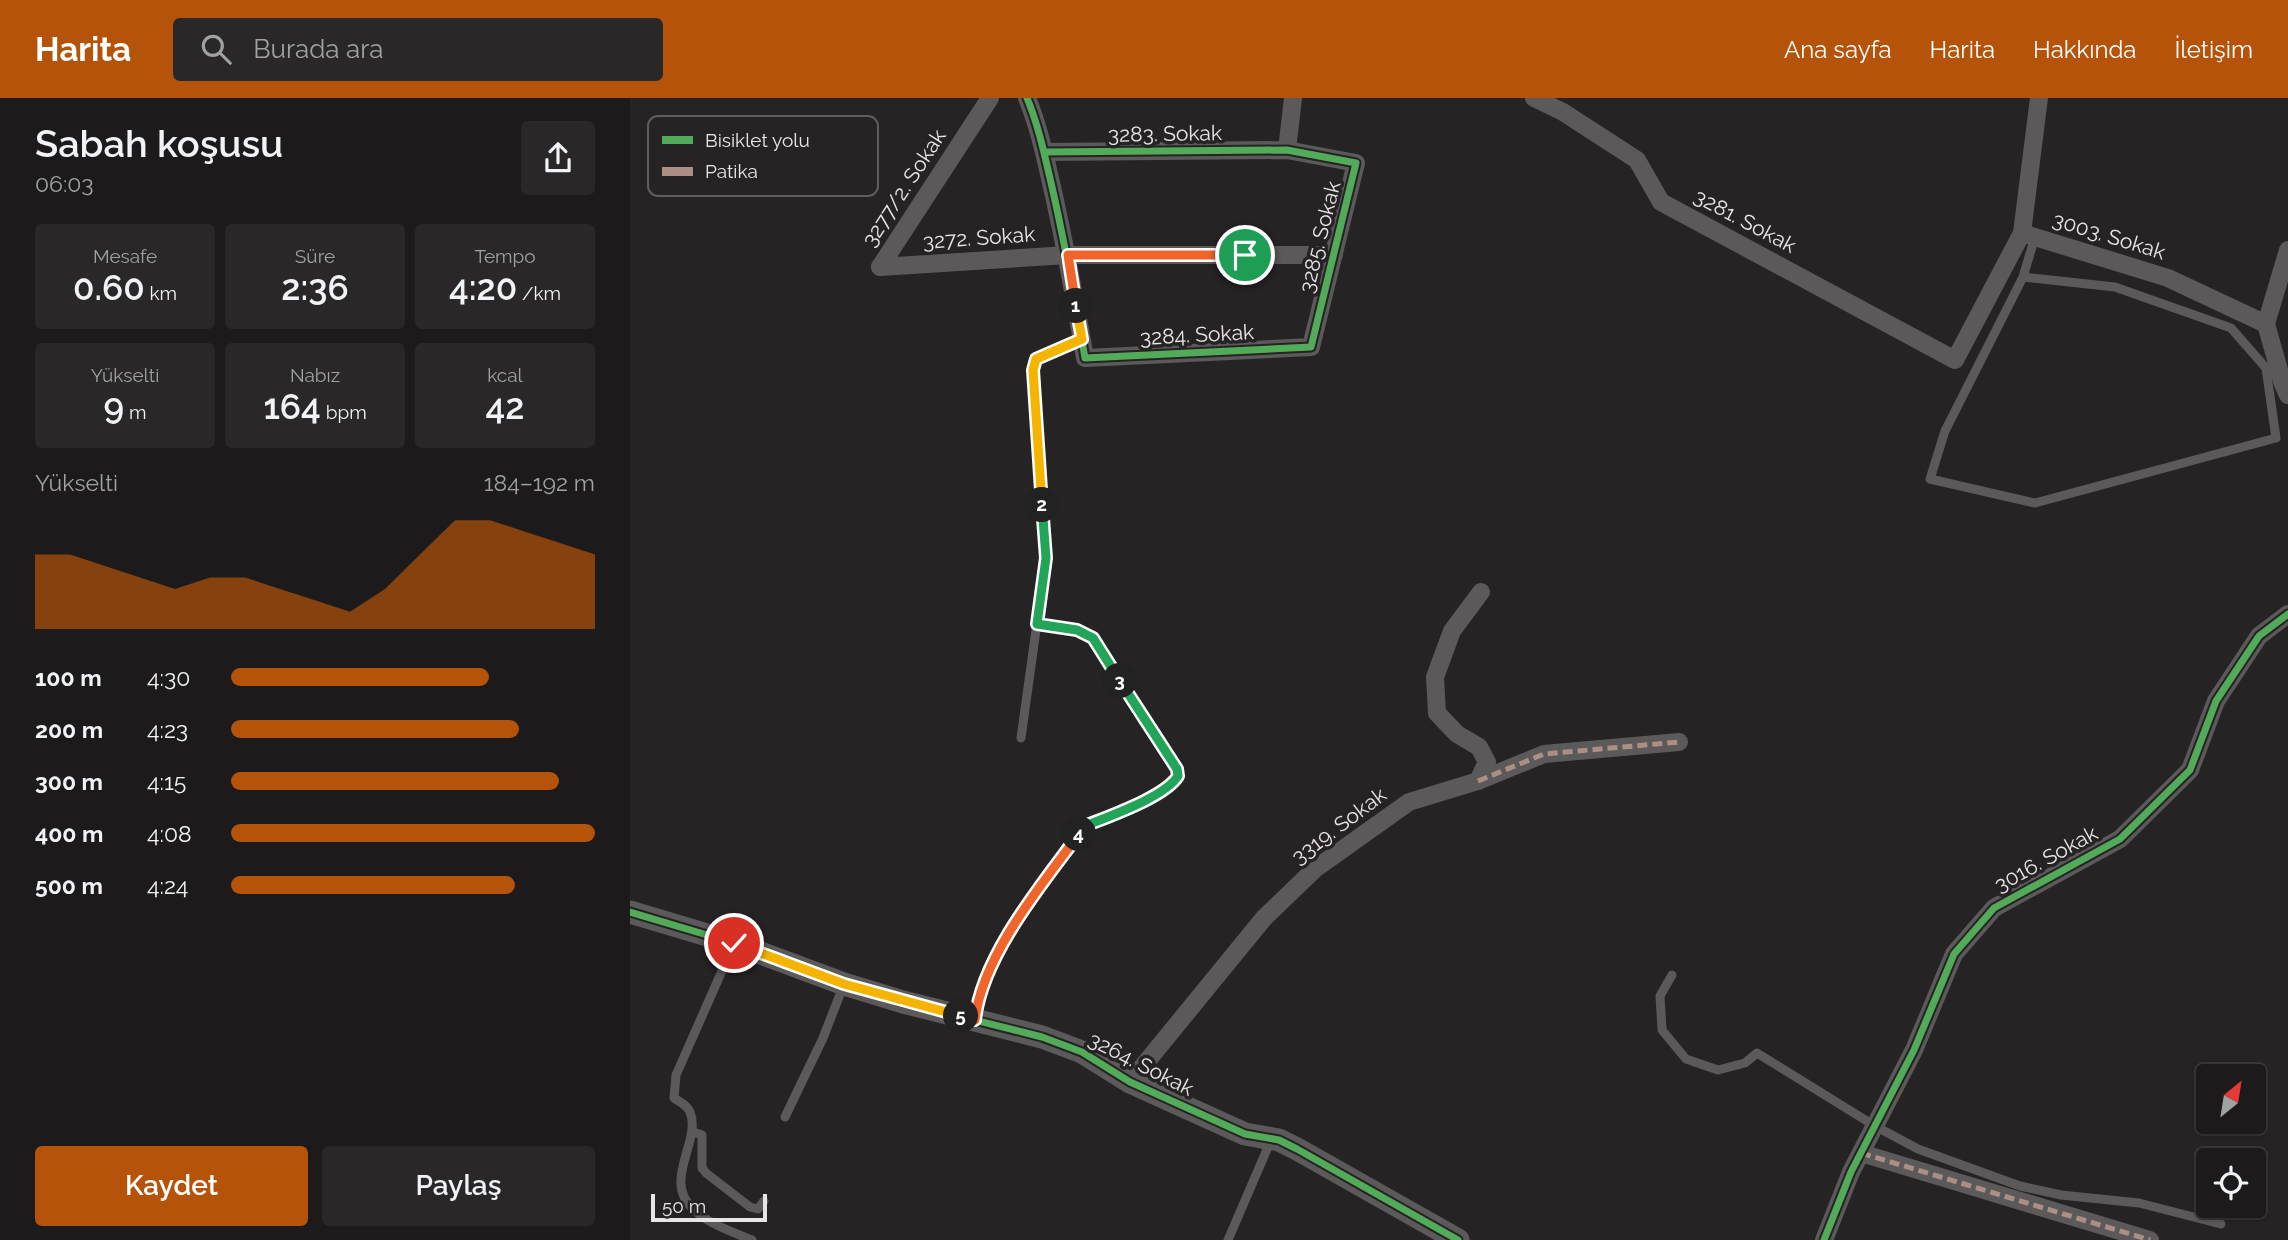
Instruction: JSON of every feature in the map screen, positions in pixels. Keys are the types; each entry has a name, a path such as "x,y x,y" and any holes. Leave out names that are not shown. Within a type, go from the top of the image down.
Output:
{"street":[{"name":"3277/2. Sokak","path":"880,267 990,98"},
{"path":"1027,98 1039,128 1068,255 1082,339"},
{"path":"1287,150 1293,98"},
{"name":"3281. Sokak","path":"1534,98 1566,105 1637,160 1661,202 1955,360 2029,235"},
{"name":"3003. Sokak","path":"2039,98 2029,235 2168,278 2266,324"},
{"name":"3283. Sokak","path":"1044,152 1287,150"},
{"name":"3285. Sokak","path":"1287,150 1356,163 1311,347"},
{"path":"2288,250 2266,324 2288,395"},
{"name":"3272. Sokak","path":"880,267 1068,255 1334,255"},
{"name":"3284. Sokak","path":"1082,339 1085,358 1311,347"},
{"path":"1478,781 1487,762 1479,747 1457,734 1437,713 1435,677 1452,631 1481,592"},
{"name":"3016. Sokak","path":"1824,1240 1861,1153 1914,1050 1954,954 1994,908 2120,839 2190,770 2216,701 2259,636 2288,614"},
{"name":"3319. Sokak","path":"1130,1082 1264,918 1315,869 1409,802 1478,781 1544,754 1679,742"},
{"name":"3264. Sokak","path":"630,912 734,943 844,984 1042,1037 1074,1049 1130,1082 1245,1134 1271,1139 1297,1149 1458,1240"},
{"path":"1861,1153 2150,1240"}],"lane":[{"path":"2023,277 2115,287 2231,328 2266,368 2276,438 2035,503 1930,479 1945,431 2023,277 2029,235"},
{"path":"1021,738 1046,558 1033,370 1036,359 1082,339"},
{"path":"975,1020 977,1004 994,962 1018,916 1085,826 1148,799 1174,783 1178,776 1177,769 1093,638 1077,630 1037,624"},
{"path":"734,943 676,1075 674,1098 690,1110 693,1132 681,1169 686,1200 693,1210 752,1240"},
{"path":"1672,975 1660,996 1662,1030 1686,1059 1718,1070 1745,1063 1757,1053 1875,1126 1918,1149 2020,1186 2061,1195 2139,1203 2221,1224"},
{"path":"785,1116 823,1038 844,984"},
{"path":"693,1132 702,1135 702,1168 706,1173 750,1207 758,1209 764,1201"},
{"path":"1228,1240 1271,1139"}],"marked path":[{"path":"1478,781 1544,754 1679,742"},
{"path":"1861,1153 2150,1240"}],"cycle path":[{"path":"1027,98 1052,187 1085,358 1311,347 1356,163 1287,150 1044,152"},
{"path":"1824,1240 1851,1172 1914,1050 1954,954 1994,908 2120,839 2190,770 2216,701 2259,636 2288,614"},
{"path":"630,912 734,943 844,984 903,1002 1042,1037 1082,1052 1130,1082 1245,1134 1279,1140 1458,1240"}],"route":[{"path":"734,943 844,984 975,1020 977,1004 994,962 1018,916 1085,826 1148,799 1174,783 1178,776 1177,769 1093,638 1077,630 1037,624 1046,558 1033,370 1036,359 1082,339 1068,255 1245,255"}]}
